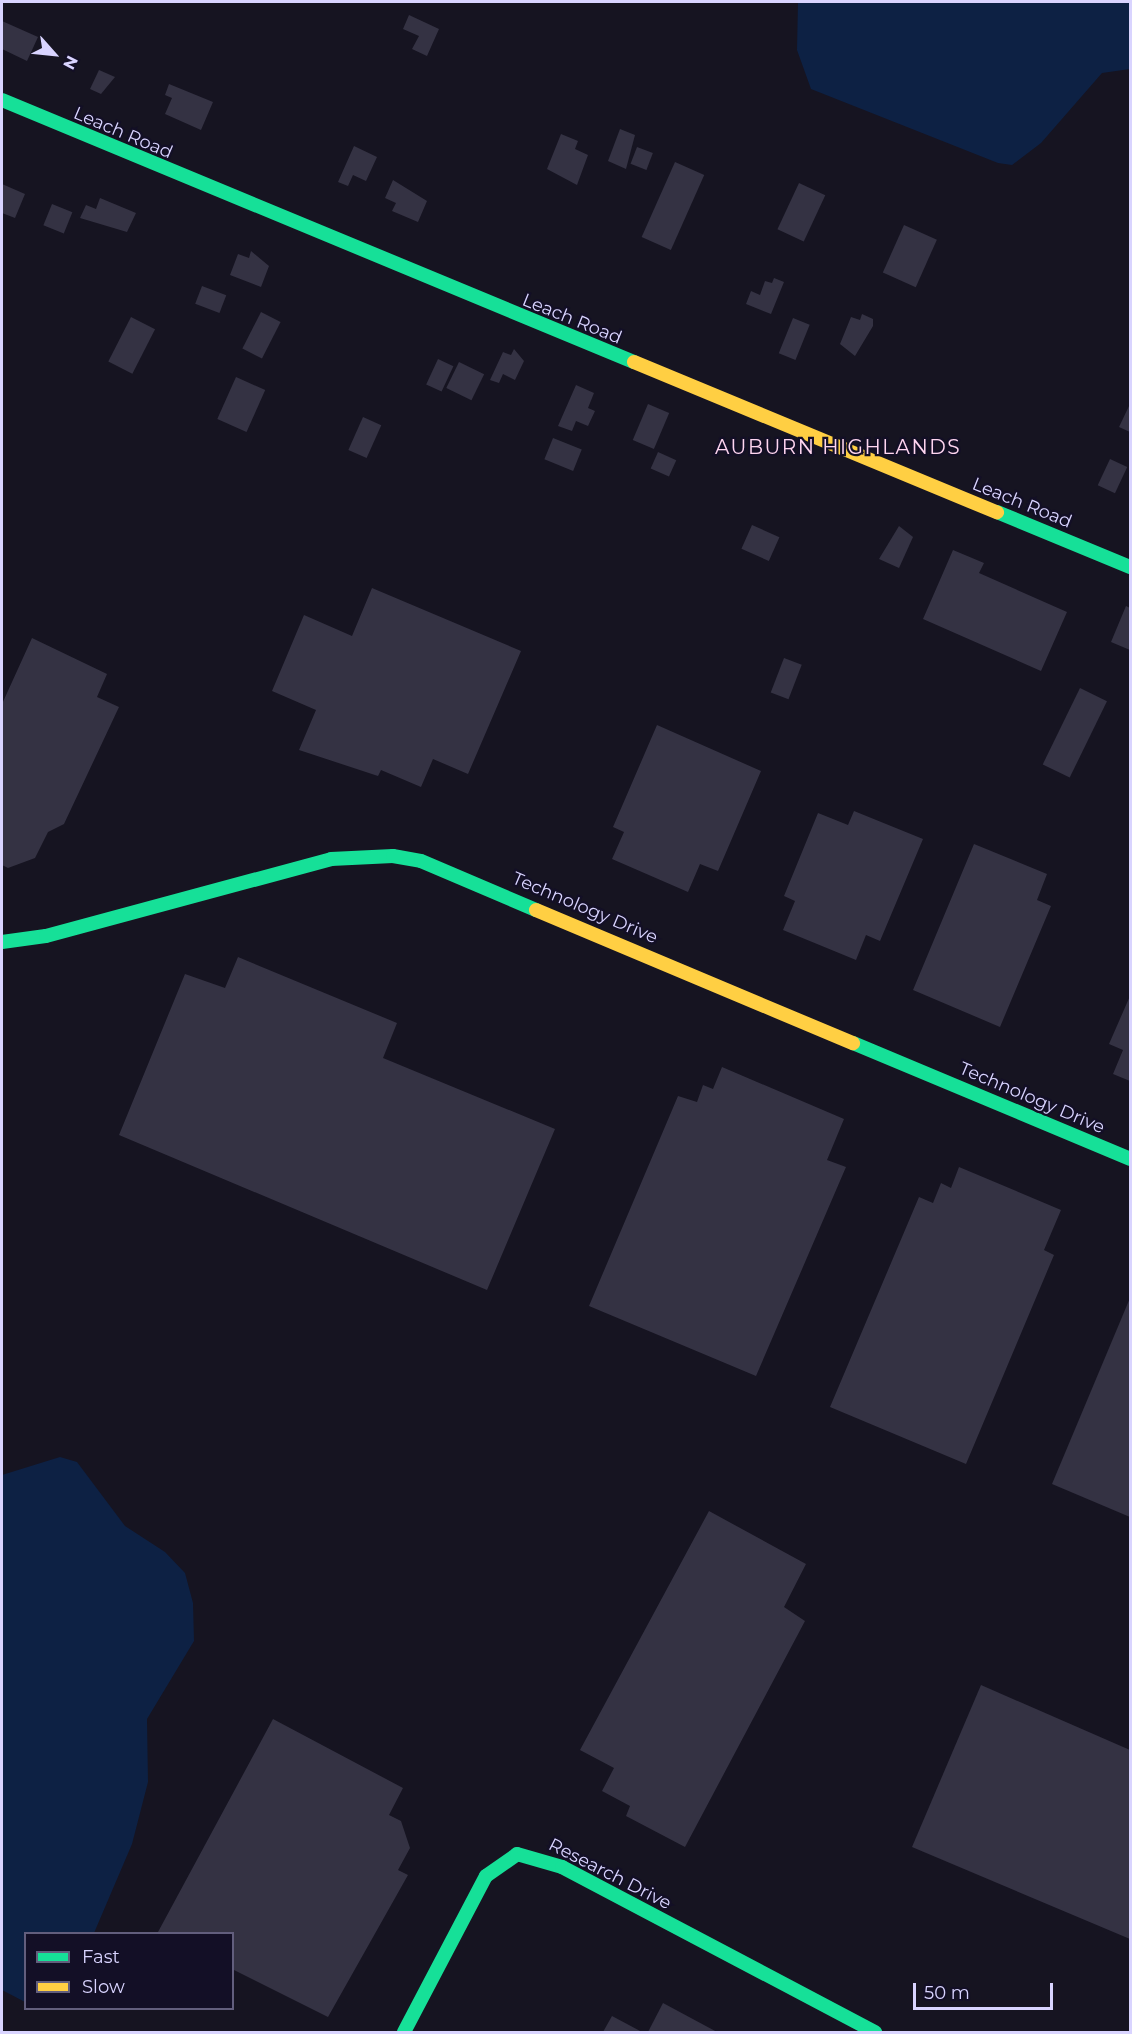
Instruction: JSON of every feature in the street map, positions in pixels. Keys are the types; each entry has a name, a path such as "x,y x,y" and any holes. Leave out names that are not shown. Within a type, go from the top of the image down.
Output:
{"street":[{"name":"Leach Road","path":"2,100 1131,567"},
{"name":"Technology Drive","path":"2,942 46,936 331,859 411,859 1131,1159"},
{"name":"Research Drive","path":"404,2032 486,1876 517,1854 540,1856 875,2032"}],"water":[{"path":"798,2 1130,2 1130,69 1102,73 1041,143 1012,165 998,163 811,89 797,50"},
{"path":"60,1457 77,1462 125,1526 165,1552 185,1573 193,1603 194,1641 147,1719 148,1782 132,1844 94,1932 24,1932 24,2001 2,1990 2,1475"}],"building":[{"path":"409,15 439,29 427,56 412,49 419,36 403,29"},
{"path":"2,21 38,37 27,61 2,49"},
{"path":"99,70 115,77 101,94 90,89"},
{"path":"169,84 213,102 201,130 165,114 172,98 165,95"},
{"path":"620,129 635,135 626,169 608,161"},
{"path":"561,134 578,141 575,149 588,155 577,185 547,169"},
{"path":"354,146 377,157 366,181 353,175 348,186 338,182"},
{"path":"637,147 653,153 646,170 631,164"},
{"path":"675,162 704,175 671,250 642,237"},
{"path":"393,180 427,201 418,222 392,211 396,203 385,198"},
{"path":"799,183 825,195 804,241 777,229"},
{"path":"2,184 25,194 15,218 2,213"},
{"path":"100,198 136,213 127,232 80,218 86,205 96,209"},
{"path":"52,204 72,212 64,234 43,225"},
{"path":"904,225 937,240 916,287 883,273"},
{"path":"251,251 269,266 261,287 230,275 238,254 249,258"},
{"path":"774,278 784,282 771,314 746,304 751,291 760,295 765,281 772,283"},
{"path":"202,286 226,295 219,313 195,304"},
{"path":"261,312 281,322 262,359 242,349"},
{"path":"862,314 873,319 873,326 855,356 840,344 851,317 860,320"},
{"path":"131,317 155,329 132,374 108,362"},
{"path":"793,318 810,325 795,360 779,353"},
{"path":"514,349 524,361 515,380 503,374 499,383 490,380 503,352 511,355"},
{"path":"438,359 453,366 442,392 426,384"},
{"path":"459,362 484,374 471,400 446,388"},
{"path":"236,377 265,390 247,432 217,419"},
{"path":"576,385 594,393 588,408 595,411 588,426 576,421 572,431 558,426"},
{"path":"648,404 669,413 654,449 633,440"},
{"path":"1130,404 1130,432 1119,427"},
{"path":"363,417 381,425 367,458 348,450"},
{"path":"553,438 582,450 573,471 544,459"},
{"path":"658,452 676,460 669,477 651,468"},
{"path":"1110,459 1127,467 1115,493 1098,485"},
{"path":"752,525 779,537 769,561 741,549"},
{"path":"899,526 913,537 899,568 879,559"},
{"path":"953,550 984,563 979,573 1067,612 1041,671 923,619"},
{"path":"372,588 521,651 468,774 433,759 421,787 381,770 378,776 299,750 316,710 272,691 304,615 352,636"},
{"path":"1126,606 1130,608 1130,650 1111,642"},
{"path":"32,638 107,674 97,697 119,707 64,824 48,832 35,858 8,868 2,865 2,704"},
{"path":"784,658 802,665 788,699 771,693"},
{"path":"1080,688 1107,701 1070,778 1043,764"},
{"path":"657,725 761,771 718,871 700,864 688,892 612,859 624,832 613,827"},
{"path":"854,811 923,839 880,941 866,935 856,960 783,930 795,901 784,896 818,813 848,825"},
{"path":"974,844 1047,874 1037,900 1051,906 1000,1027 913,990"},
{"path":"238,957 397,1023 383,1058 555,1129 487,1290 119,1135 185,974 225,988"},
{"path":"1130,996 1130,1081 1113,1074 1123,1050 1109,1044"},
{"path":"722,1067 844,1119 827,1160 846,1167 756,1376 589,1306 678,1096 697,1102 703,1085 713,1089"},
{"path":"959,1167 1061,1210 1044,1250 1054,1255 966,1464 830,1407 919,1197 933,1203 941,1183 951,1188"},
{"path":"1130,1298 1130,1517 1052,1484"},
{"path":"709,1511 806,1564 784,1607 805,1621 685,1847 626,1816 630,1806 602,1791 614,1768 580,1750"},
{"path":"981,1685 1130,1750 1130,1939 912,1847"},
{"path":"273,1719 403,1788 389,1815 401,1821 410,1848 398,1870 408,1875 328,2017 234,1970 234,1932 158,1932"},
{"path":"663,2003 717,2032 648,2032"},
{"path":"612,2016 642,2032 603,2032"}],"traffic: fast":[{"path":"2,100 634,362"},
{"path":"997,512 1130,567"},
{"path":"2,942 46,936 331,859 393,856 421,861 536,910"},
{"path":"853,1043 1130,1159"},
{"path":"404,2032 486,1876 517,1854 562,1867 875,2032"}],"traffic: slow":[{"path":"634,362 997,512"},
{"path":"536,910 853,1043"}],"district":[{"name":"AUBURN HIGHLANDS","path":"838,447"}]}
